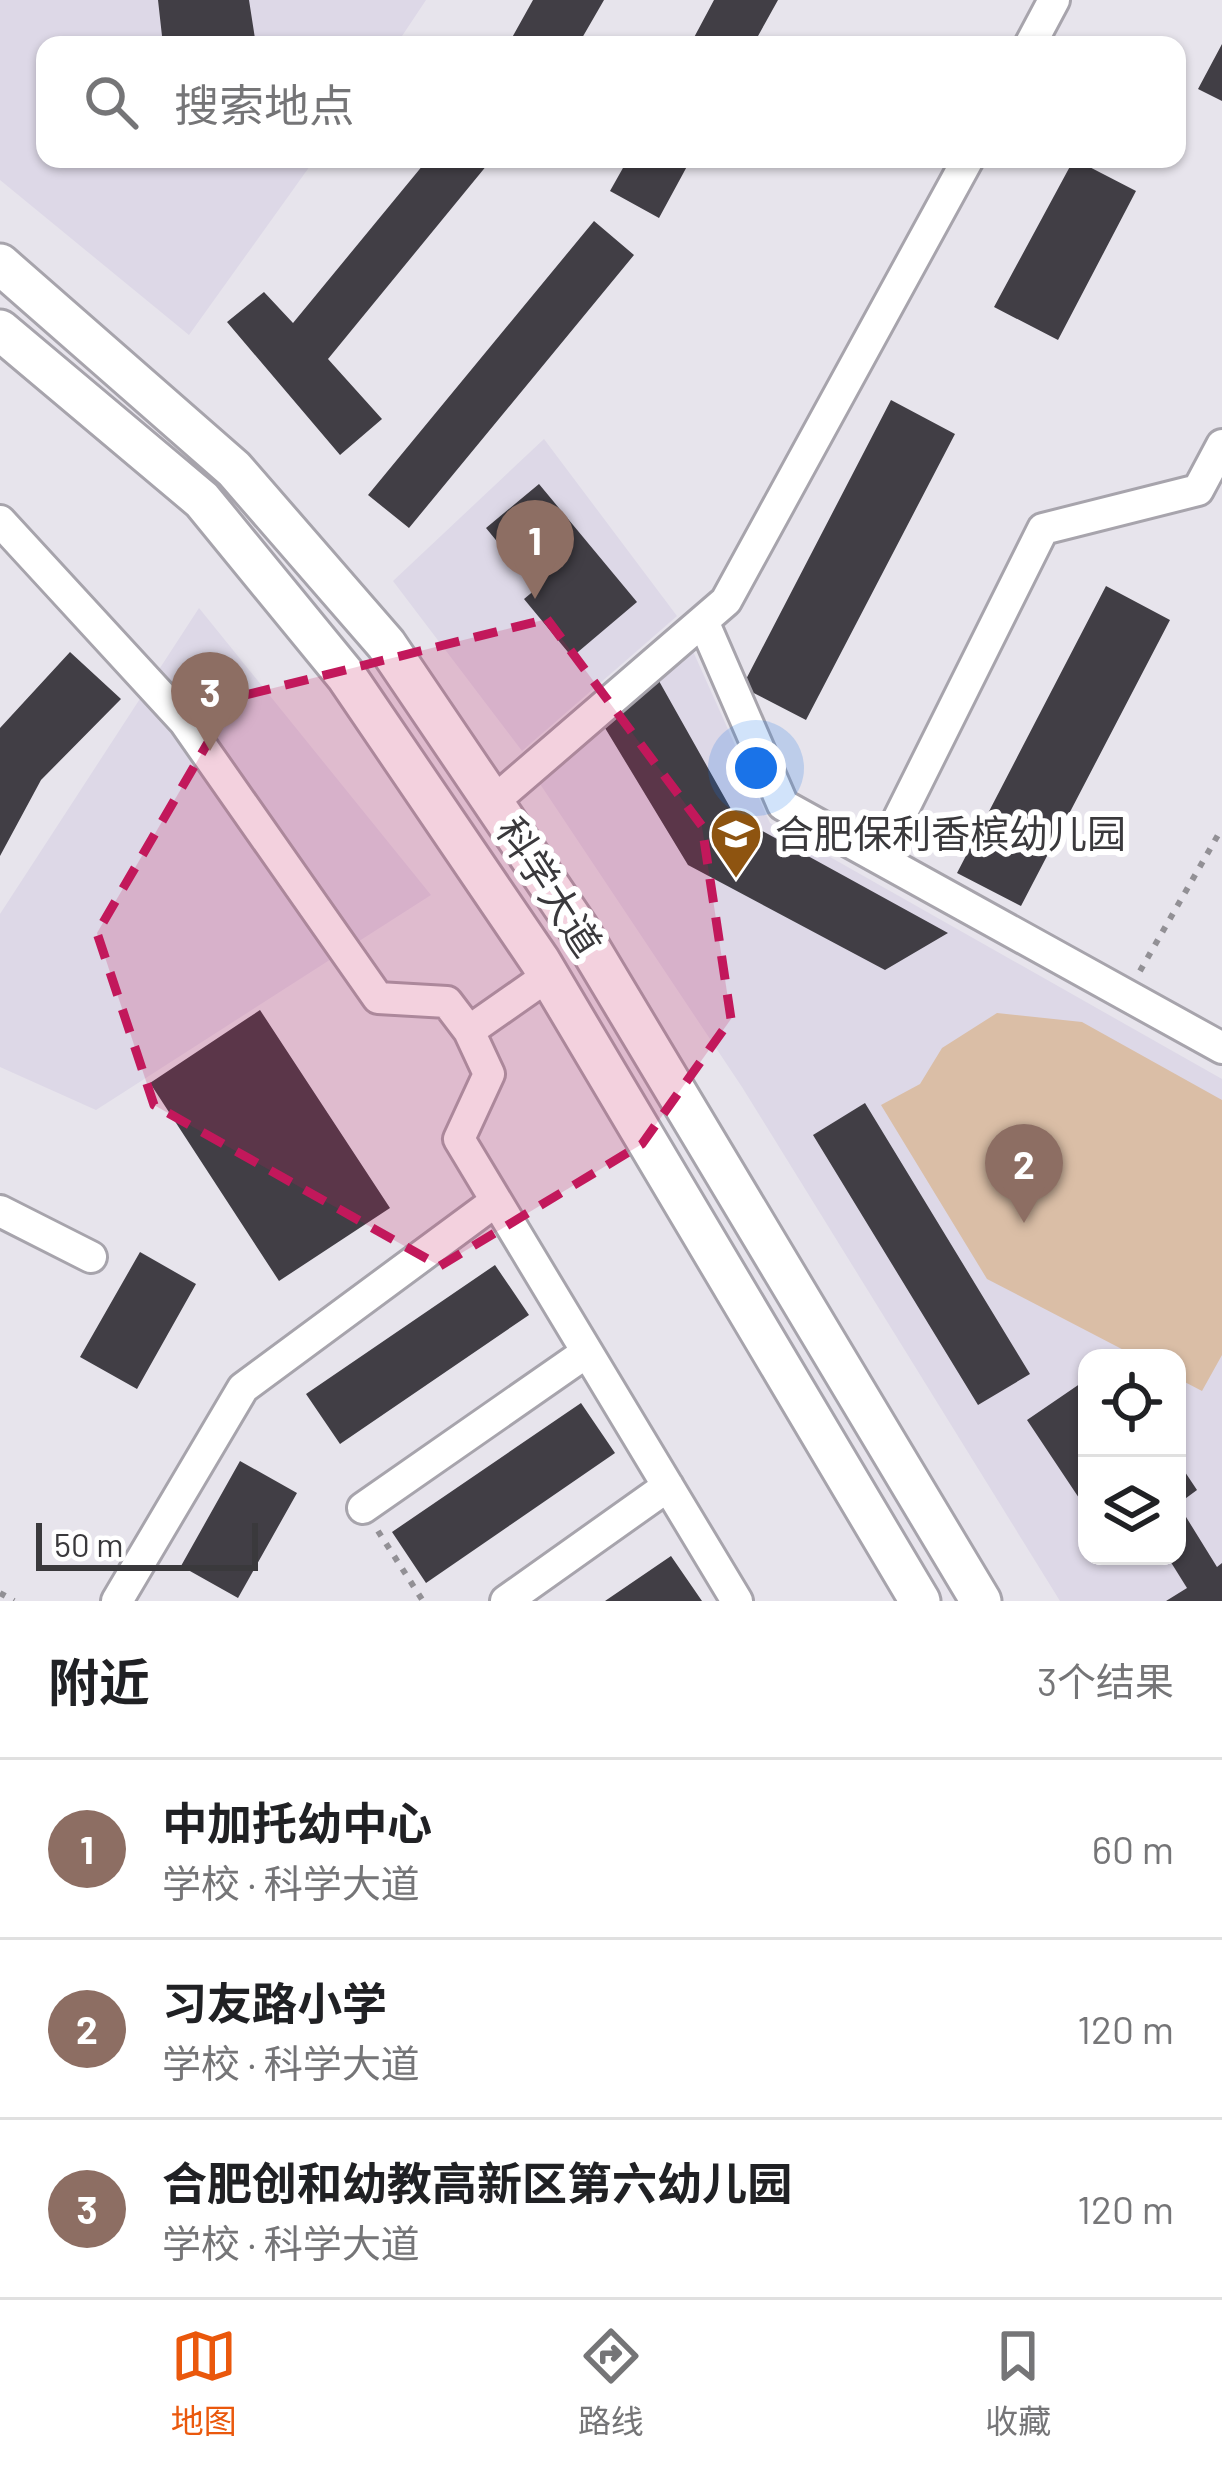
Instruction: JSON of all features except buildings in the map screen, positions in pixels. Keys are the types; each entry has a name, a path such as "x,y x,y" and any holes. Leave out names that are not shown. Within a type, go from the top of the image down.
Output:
{"main road":[{"name":"科学大道","path":"0,264 234,469 386,644 578,928 981,1601"},
{"name":"科学大道","path":"0,330 202,500 347,677 549,975 920,1601"}],"street":[{"path":"1035,36 1054,0"},
{"path":"493,802 726,602 963,168"},
{"path":"879,858 1043,529 1198,490 1222,445"},
{"path":"0,521 184,722 378,998 447,1002 469,1031 489,1074 459,1139 737,1601"},
{"path":"703,621 783,805 1222,1048"},
{"path":"469,1031 549,975"},
{"path":"117,1601 243,1388 496,1201"},
{"path":"0,1210 91,1257"},
{"path":"363,1508 587,1352"},
{"path":"506,1601 668,1486"}],"path":[{"path":"1126,995 1222,828"},
{"path":"363,1508 423,1601"},
{"path":"0,1593 14,1601"}],"highlighted area":[{"path":"547,619 702,826 731,1019 642,1144 440,1266 154,1105 97,933 234,698"}],"shaded area":[{"path":"0,0 426,0 402,36 36,36 36,168 309,168 189,335 0,180"},
{"path":"544,439 677,616 522,751 393,581"},
{"path":"199,608 431,895 96,1110 0,1067 0,914"},
{"path":"692,649 770,823 1222,1079 1222,1601 1060,1601 742,1087 536,778"},
{"path":"997,1013 1082,1022 1222,1100 1222,1355 1202,1391 1186,1383 1186,1349 1122,1349 987,1279 881,1105 920,1084 942,1048"}],"place":[{"name":"中加托幼中心","path":"535,599"},
{"name":"合肥创和幼教高新区第六幼儿园","path":"210,751"},
{"name":"合肥保利香槟幼儿园","path":"736,880"},
{"name":"习友路小学","path":"1024,1223"}]}
